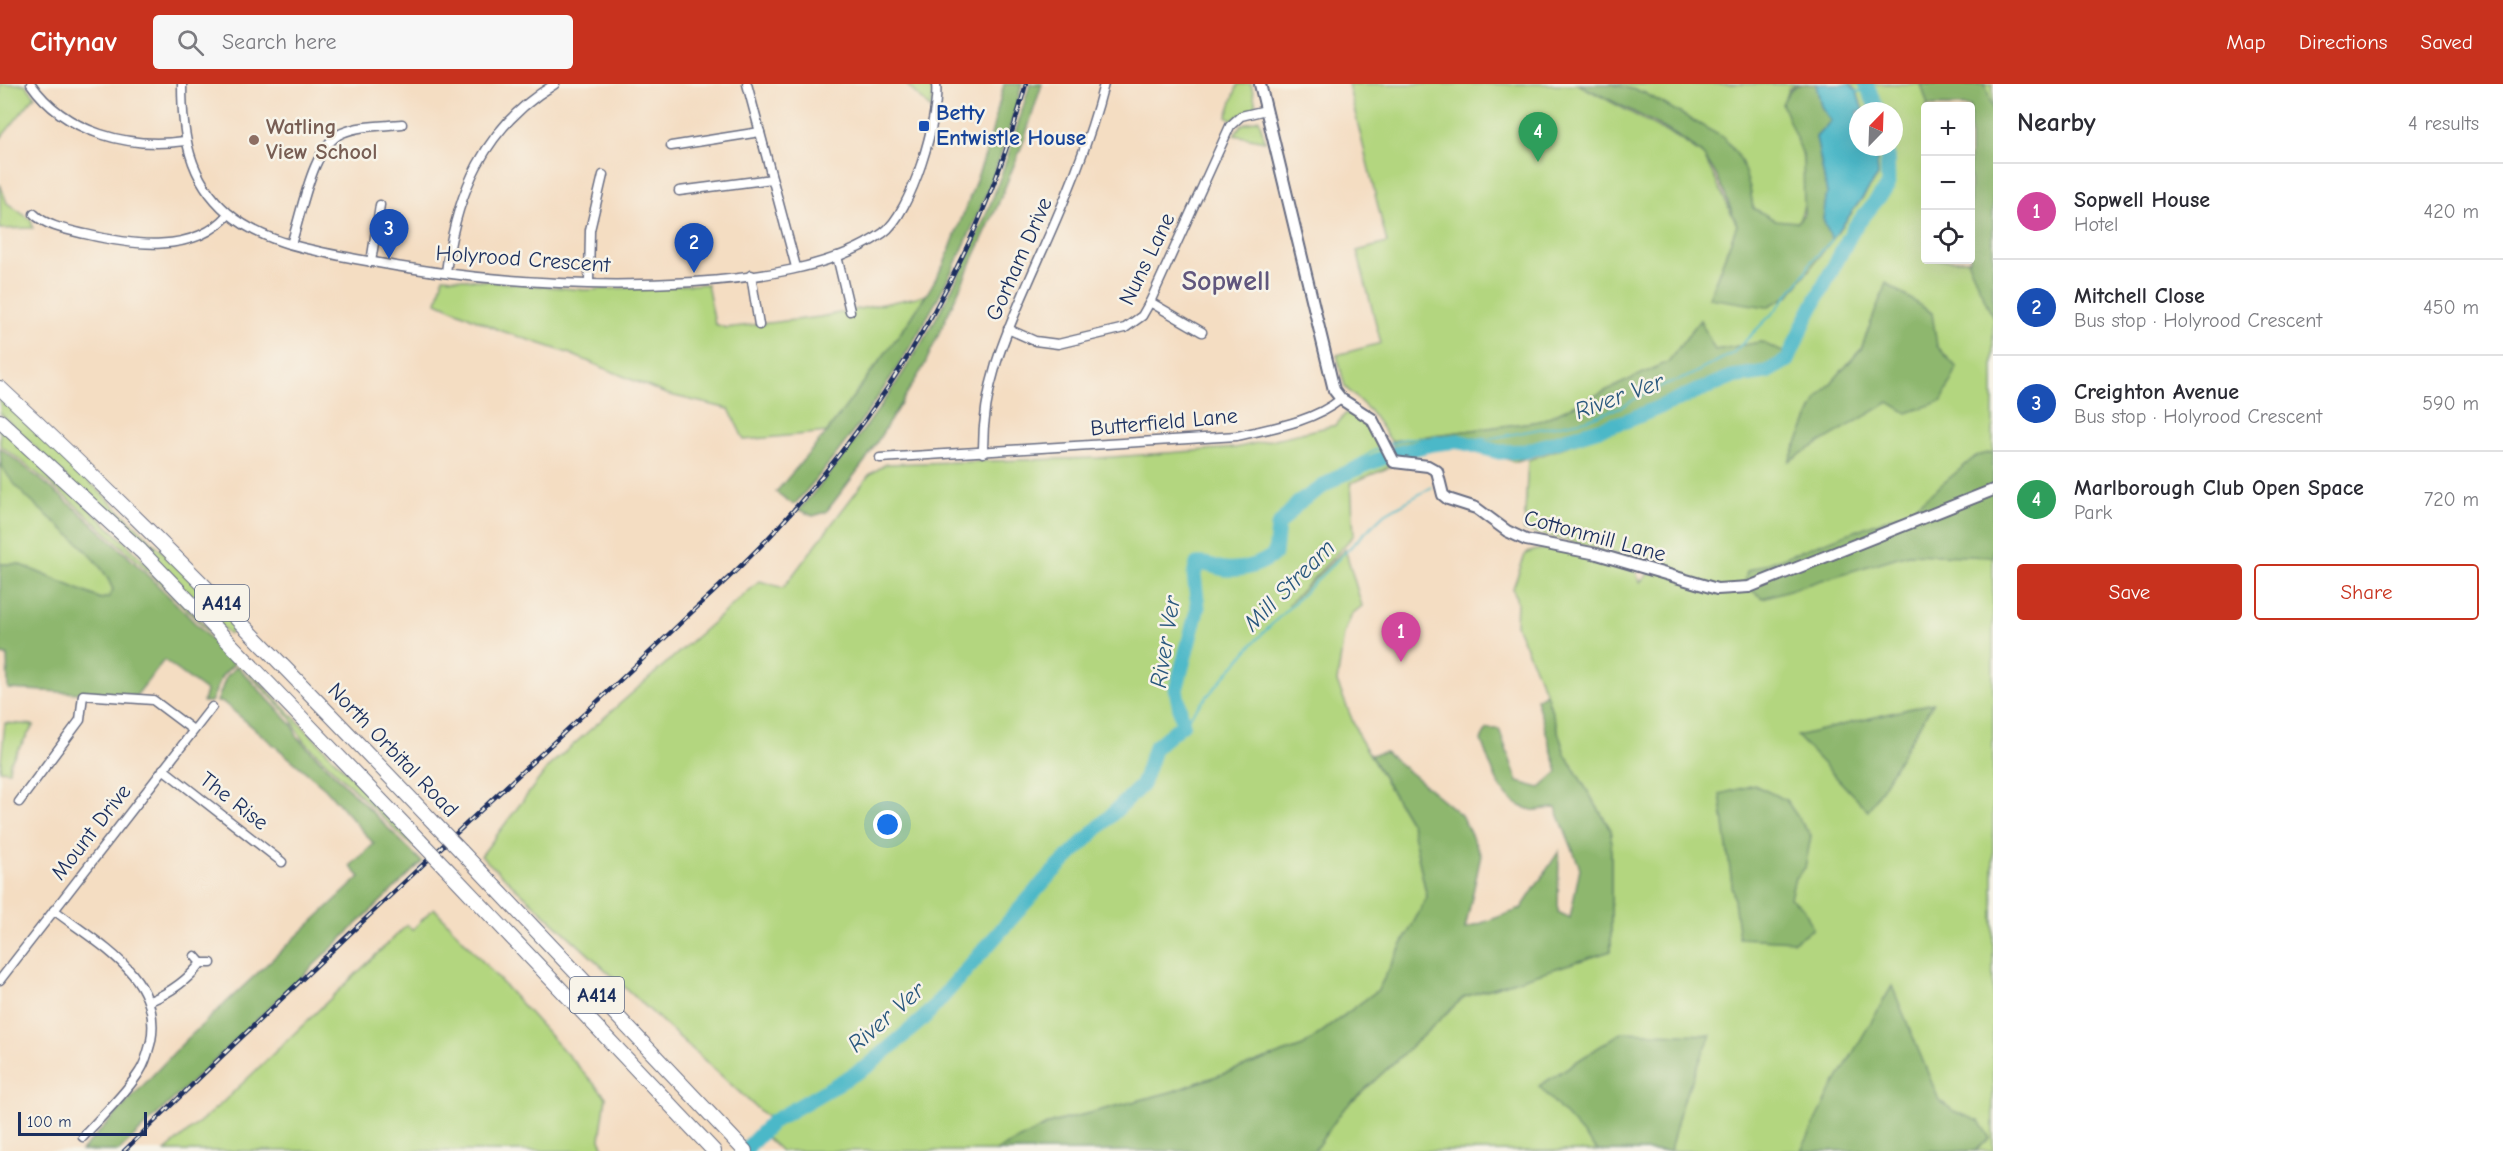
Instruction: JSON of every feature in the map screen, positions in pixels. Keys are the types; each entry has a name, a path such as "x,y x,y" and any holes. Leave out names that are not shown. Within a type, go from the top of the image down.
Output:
{"highway":[{"name":"North Orbital Road","path":"0,388 110,490 243,623 745,1151"},
{"name":"North Orbital Road","path":"0,421 141,551 714,1151"}],"street":[{"path":"31,84 65,118 99,134 148,143 185,141"},
{"name":"Holyrood Crescent","path":"182,84 185,141 200,179 215,202 262,235 371,262 446,272 590,283 694,282 751,275 796,267 837,256 880,235 900,215 913,184 934,120 936,84"},
{"path":"446,272 454,220 472,173 506,125 532,100 555,84"},
{"path":"747,84 796,267"},
{"name":"Gorham Drive","path":"983,453 988,388 1008,329 1078,171 1104,84"},
{"path":"1260,84 1334,390 1341,399"},
{"name":"Nuns Lane","path":"1008,329 1035,341 1058,344 1125,328 1142,316 1230,126 1241,116 1266,110"},
{"path":"291,244 318,159 327,144 339,134 354,129 402,124"},
{"path":"671,146 760,132"},
{"path":"590,283 590,230 603,175"},
{"path":"679,191 772,179"},
{"path":"371,262 380,205"},
{"path":"34,214 41,220 76,232 112,240 153,244 197,237 217,226 229,214"},
{"path":"837,256 850,311"},
{"path":"751,275 759,325"},
{"path":"1150,302 1202,332"},
{"name":"Cottonmill Lane","path":"1341,399 1372,419 1397,464 1428,466 1437,471 1443,495 1448,499 1476,507 1507,531 1526,540 1578,549 1701,586 1729,590 1749,587 1993,490"},
{"name":"Butterfield Lane","path":"880,458 1237,436 1282,426 1331,407 1341,399"},
{"path":"19,802 80,720 83,695 153,700 193,730"},
{"name":"Mount Drive","path":"0,980 212,707"},
{"name":"The Rise","path":"163,769 282,862"},
{"path":"54,910 124,964 135,975 150,1001 153,1029 145,1063 83,1137"},
{"path":"150,1001 190,977 202,961"}],"green space":[{"path":"0,84 25,84 35,96 0,139"},
{"path":"906,84 932,84 932,108 930,108"},
{"path":"1004,84 1022,84 1005,142 960,254 933,308 869,410 833,459 794,505 776,492 827,432 910,320 944,264 988,147"},
{"path":"1030,84 1042,84 1023,143 997,207 924,366 865,461 826,512 813,516 799,510 879,409 903,374 946,300 990,205"},
{"path":"1238,84 1251,84 1256,106 1232,120 1227,116"},
{"path":"1348,84 1578,84 1676,137 1704,156 1737,225 1709,298 1838,232 1878,176 1877,156 1903,156 1903,102 1860,102 1857,92 1850,84 1993,84 1993,1151 1314,1151 1342,1111 1464,997 1611,951 1611,830 1565,754 1546,693 1516,625 1517,602 1513,588 1525,555 1534,550 1562,550 1610,562 1635,570 1640,582 1657,566 1574,542 1524,531 1528,460 1607,432 1729,381 1767,375 1761,342 1715,350 1700,320 1668,362 1540,421 1391,441 1370,411 1345,387 1337,355 1381,343 1357,251 1387,243"},
{"path":"1578,84 1611,84 1643,92 1724,138 1741,160 1750,188 1753,208 1775,220 1797,222 1804,214 1803,155 1782,104 1794,86 1816,84 1821,106 1831,121 1816,137 1827,193 1823,219 1832,240 1790,295 1767,307 1709,298 1737,225 1715,173 1705,158 1682,139"},
{"path":"1611,84 1797,84 1788,89 1805,177 1803,211 1797,222 1775,221 1753,208 1750,188"},
{"path":"1921,84 1985,84 1993,110 1993,318 1969,264 1975,264 1975,102 1927,102"},
{"path":"1259,119 1265,141 1234,135 1241,125"},
{"path":"0,184 7,203 31,220 33,228 0,229"},
{"path":"443,277 585,290 707,284 715,324 726,328 820,317 926,295 827,432 744,440 729,409 666,394 568,353 499,330 437,302"},
{"path":"1886,283 1932,313 1937,346 1957,368 1942,401 1907,413 1889,402 1789,461 1817,399 1861,349"},
{"path":"1700,320 1715,350 1761,342 1796,358 1767,375 1729,381 1607,432 1514,462 1486,450 1463,444 1401,453 1396,452 1391,441 1540,421 1668,362"},
{"path":"0,396 239,625 229,634 0,413"},
{"path":"1346,413 1363,419 1369,425 1390,467 1351,483 1354,535 1288,605 1345,549 1362,606 1352,614 1344,634 1337,682 1359,737 1411,824 1427,897 1378,990 1303,1046 1171,1092 1051,1123 996,1151 781,1151 764,1135 772,1122 481,856 549,766 760,581 783,588 869,475 886,464 1099,458 1235,448 1336,425"},
{"path":"0,426 127,544 416,844 413,847 302,739 291,718 152,575 78,507 0,445"},
{"path":"0,448 93,524 179,606 234,664 222,676 211,702 203,702 206,691 164,660 136,696 8,689 7,655 0,654 0,564 19,564 101,599 109,597 113,590 104,572 92,556 13,482 1,464"},
{"path":"1993,452 1993,557 1908,554 1763,598 1744,586 1747,571 1911,510 1976,456"},
{"path":"0,464 94,559 113,590 109,597 101,599 19,564 0,564"},
{"path":"237,666 293,726 297,737 422,862 119,1151 81,1151 185,1041 360,877 350,866 374,844 325,788 224,703 217,702 226,677"},
{"path":"1546,693 1565,754 1611,830 1611,951 1464,997 1342,1111 1314,1151 996,1151 1051,1123 1171,1092 1303,1046 1378,990 1427,897 1411,824 1370,755 1385,752 1461,815 1481,855 1465,929 1521,909 1559,851 1558,912 1570,918 1580,868 1556,808 1532,810 1511,800 1493,772 1481,740 1487,729 1499,729 1518,782 1540,788 1558,772 1536,699"},
{"path":"1933,703 1868,811 1797,736"},
{"path":"5,723 34,725 10,762 9,771 0,770"},
{"path":"1754,785 1786,800 1811,836 1805,868 1795,878 1790,898 1804,908 1813,929 1794,941 1739,938 1720,794"},
{"path":"434,908 606,1097 600,1139 605,1151 165,1151 222,1103 407,925 412,930"},
{"path":"1892,986 1939,1100 1954,1111 1979,1121 1990,1138 1975,1151 1801,1151 1833,1087"},
{"path":"1622,1032 1711,1035 1682,1103 1670,1151 1598,1151 1539,1086"}],"water":[{"path":"1816,84 1850,84 1857,92 1860,102 1849,102 1849,156 1877,156 1878,176 1832,240 1823,219 1827,193 1816,137 1831,121 1821,106"}],"waterway":[{"name":"River Ver","path":"1866,84 1874,102"},
{"path":"1857,92 1868,89"},
{"name":"River Ver","path":"744,1151 772,1122 868,1066 924,1018 1047,878 1142,785 1155,747 1183,724 1176,690 1198,607 1194,575 1197,564 1232,569 1245,568 1264,561 1275,554 1278,526 1298,503 1339,476 1390,455 1432,444 1458,441 1499,452 1526,451 1629,420 1731,377 1767,372 1788,360 1805,321 1854,228 1888,186 1887,156"},
{"path":"1389,444 1408,438 1488,439 1586,420 1623,406 1647,392 1687,377 1733,353 1775,311 1803,276 1811,262 1832,240"},
{"path":"1339,476 1353,463 1382,446"},
{"name":"Mill Stream","path":"1183,724 1259,637 1383,515 1432,487"}],"railway":[{"path":"124,1151 374,911 739,568 824,474 898,372 960,262 1008,145 1026,84"}],"place":[{"name":"Betty Entwistle House","path":"924,126"},
{"name":"Watling View School","path":"254,140"},
{"name":"Marlborough Club Open Space","path":"1538,162"},
{"name":"Creighton Avenue","path":"389,259"},
{"name":"Mitchell Close","path":"694,273"},
{"name":"Sopwell House","path":"1401,662"}],"district":[{"name":"Sopwell","path":"1226,281"}]}
